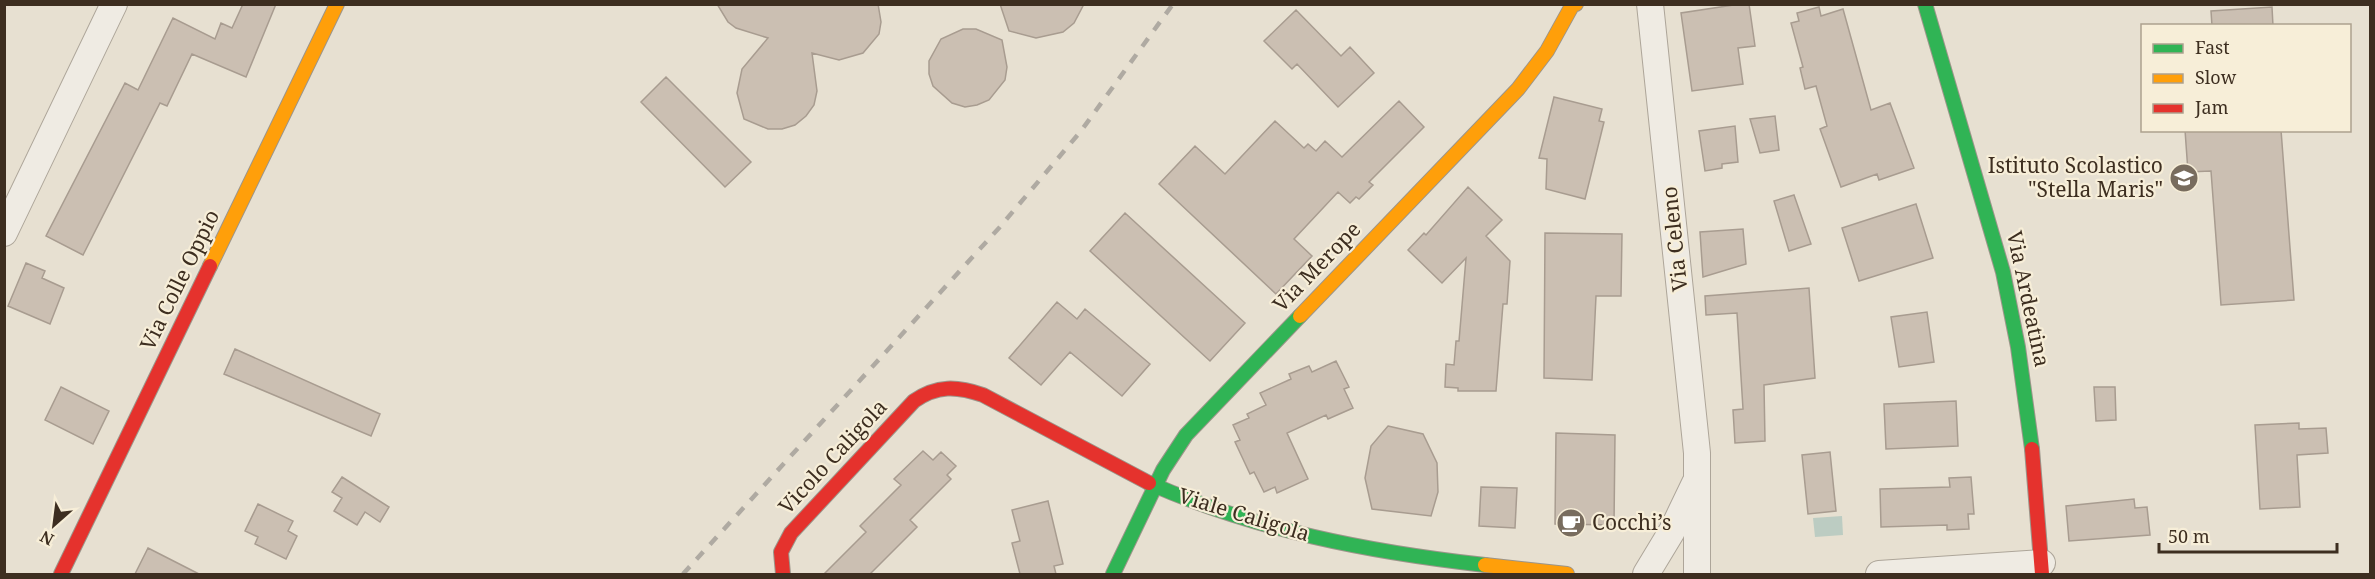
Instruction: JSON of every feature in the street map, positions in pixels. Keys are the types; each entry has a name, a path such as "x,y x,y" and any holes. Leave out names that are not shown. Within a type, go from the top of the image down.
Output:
{"street":[{"path":"4,233 114,4"},
{"name":"Via Colle Oppio","path":"61,574 337,4"},
{"name":"Via Merope","path":"1113,574 1170,458 1194,425 1523,83 1547,51 1574,4"},
{"name":"Via Celeno","path":"1650,4 1698,474 1697,574"},
{"name":"Via Ardeatina","path":"1925,4 1979,182 2011,309 2027,395 2042,569"},
{"name":"Viale Caligola","path":"944,386 958,387 983,395 1155,486 1208,507 1277,529 1416,566 1567,574"},
{"name":"Vicolo Caligola","path":"783,574 779,559 781,550 791,533 914,401 933,389 944,386"},
{"path":"1646,574 1672,531 1698,474"},
{"path":"1879,574 2042,569"}],"shaded area":[{"path":"1842,516 1843,535 1815,537 1813,518"}],"building":[{"path":"243,4 276,4 246,77 192,54 167,106 160,103 83,255 46,236 125,83 138,90 173,18 215,39 221,23 232,28"},
{"path":"717,4 878,4 881,22 879,34 863,53 839,60 812,53 817,91 814,105 795,125 782,129 768,129 744,119 737,93 742,69 768,38 736,28 728,22"},
{"path":"1000,4 1084,4 1074,23 1063,32 1036,38 1009,31"},
{"path":"1749,4 1755,46 1738,48 1743,84 1692,91 1681,13"},
{"path":"1819,7 1821,16 1843,9 1871,110 1890,103 1914,168 1879,180 1877,174 1841,187 1820,129 1827,126 1816,86 1805,89 1800,68 1803,67 1791,23 1799,21 1797,13"},
{"path":"2272,7 2273,24 2212,24 2211,11"},
{"path":"1296,10 1341,56 1350,47 1374,73 1338,107 1297,64 1292,69 1264,41"},
{"path":"963,29 976,29 1002,40 1007,67 1005,80 989,100 965,107 952,103 933,86 929,74 929,61 941,39"},
{"path":"666,77 751,162 725,187 641,102"},
{"path":"1554,97 1602,109 1599,121 1604,122 1585,199 1546,189 1547,159 1539,158"},
{"path":"1399,101 1424,127 1369,182 1373,185 1359,199 1356,197 1350,203 1338,192 1294,239 1312,256 1276,294 1159,184 1195,146 1225,174 1275,121 1304,148 1308,144 1316,151 1325,141 1342,157"},
{"path":"1775,116 1779,150 1760,153 1750,119"},
{"path":"1735,126 1738,162 1722,164 1722,168 1705,171 1699,131"},
{"path":"2185,132 2281,132 2294,300 2221,305 2211,171 2188,172"},
{"path":"1468,187 1502,220 1486,236 1510,261 1507,304 1503,304 1496,391 1458,391 1458,388 1445,387 1446,364 1454,365 1456,341 1459,341 1466,258 1442,283 1408,250 1424,233 1426,235"},
{"path":"1794,195 1811,244 1789,251 1774,201"},
{"path":"1916,204 1933,258 1859,281 1842,228"},
{"path":"1125,213 1245,323 1210,361 1090,251"},
{"path":"1743,229 1746,264 1703,277 1700,232"},
{"path":"1545,233 1622,234 1621,296 1596,296 1592,380 1544,378"},
{"path":"26,263 45,271 42,278 64,288 50,324 8,306"},
{"path":"1809,288 1815,378 1764,385 1765,441 1735,443 1733,410 1743,409 1737,313 1706,315 1705,296"},
{"path":"1057,302 1077,319 1085,309 1150,364 1122,396 1070,352 1041,385 1009,358"},
{"path":"1927,312 1934,362 1899,367 1891,317"},
{"path":"235,349 380,414 371,436 224,374"},
{"path":"1336,361 1349,387 1344,389 1353,408 1328,419 1326,415 1287,433 1308,479 1277,493 1275,487 1264,492 1254,472 1250,474 1235,442 1240,440 1233,425 1249,418 1247,414 1266,405 1260,393 1291,379 1289,374 1309,366 1312,372"},
{"path":"61,387 109,411 93,444 45,420"},
{"path":"2094,387 2115,387 2116,420 2096,421"},
{"path":"1956,401 1958,446 1886,449 1884,404"},
{"path":"2299,423 2299,429 2326,428 2328,453 2297,455 2300,507 2260,509 2255,425"},
{"path":"1388,426 1423,434 1437,463 1438,492 1431,516 1372,509 1365,478 1371,446"},
{"path":"1556,433 1615,435 1614,525 1555,524"},
{"path":"923,451 933,460 941,452 956,466 947,475 951,479 910,520 917,527 870,574 824,574 866,532 860,526 901,485 894,479"},
{"path":"1830,452 1836,511 1808,514 1802,455"},
{"path":"342,477 389,507 380,522 365,512 357,525 334,511 342,498 332,492"},
{"path":"1971,477 1974,514 1968,514 1969,529 1947,530 1947,525 1881,527 1880,489 1950,487 1949,478"},
{"path":"1481,487 1517,488 1515,528 1479,526"},
{"path":"2134,499 2135,508 2147,507 2150,535 2069,541 2066,506"},
{"path":"1048,501 1063,564 1054,566 1056,574 1020,574 1012,543 1020,541 1012,510"},
{"path":"258,504 293,521 288,531 297,536 286,559 255,544 258,537 245,531"},
{"path":"148,548 199,574 135,574"}],"railway":[{"path":"683,574 999,228 1081,131 1173,4"}],"traffic: fast":[{"path":"1925,4 2003,272 2018,347 2032,449"},
{"path":"1113,574 1163,470 1186,435 1300,316"},
{"path":"1149,483 1230,514 1313,537 1398,553 1485,565"}],"traffic: slow":[{"path":"210,266 337,4"},
{"path":"1300,316 1518,89 1547,51 1573,4 1576,4"},
{"path":"1485,565 1567,574"}],"traffic: jam":[{"path":"61,574 210,266"},
{"path":"783,574 781,552 791,533 914,401 939,390 956,389 983,395 1149,483"},
{"path":"2032,449 2042,574"}],"place":[{"name":"Istituto Scolastico \"Stella Maris\"","path":"2184,178"},
{"name":"Cocchi’s","path":"1571,523"}]}
